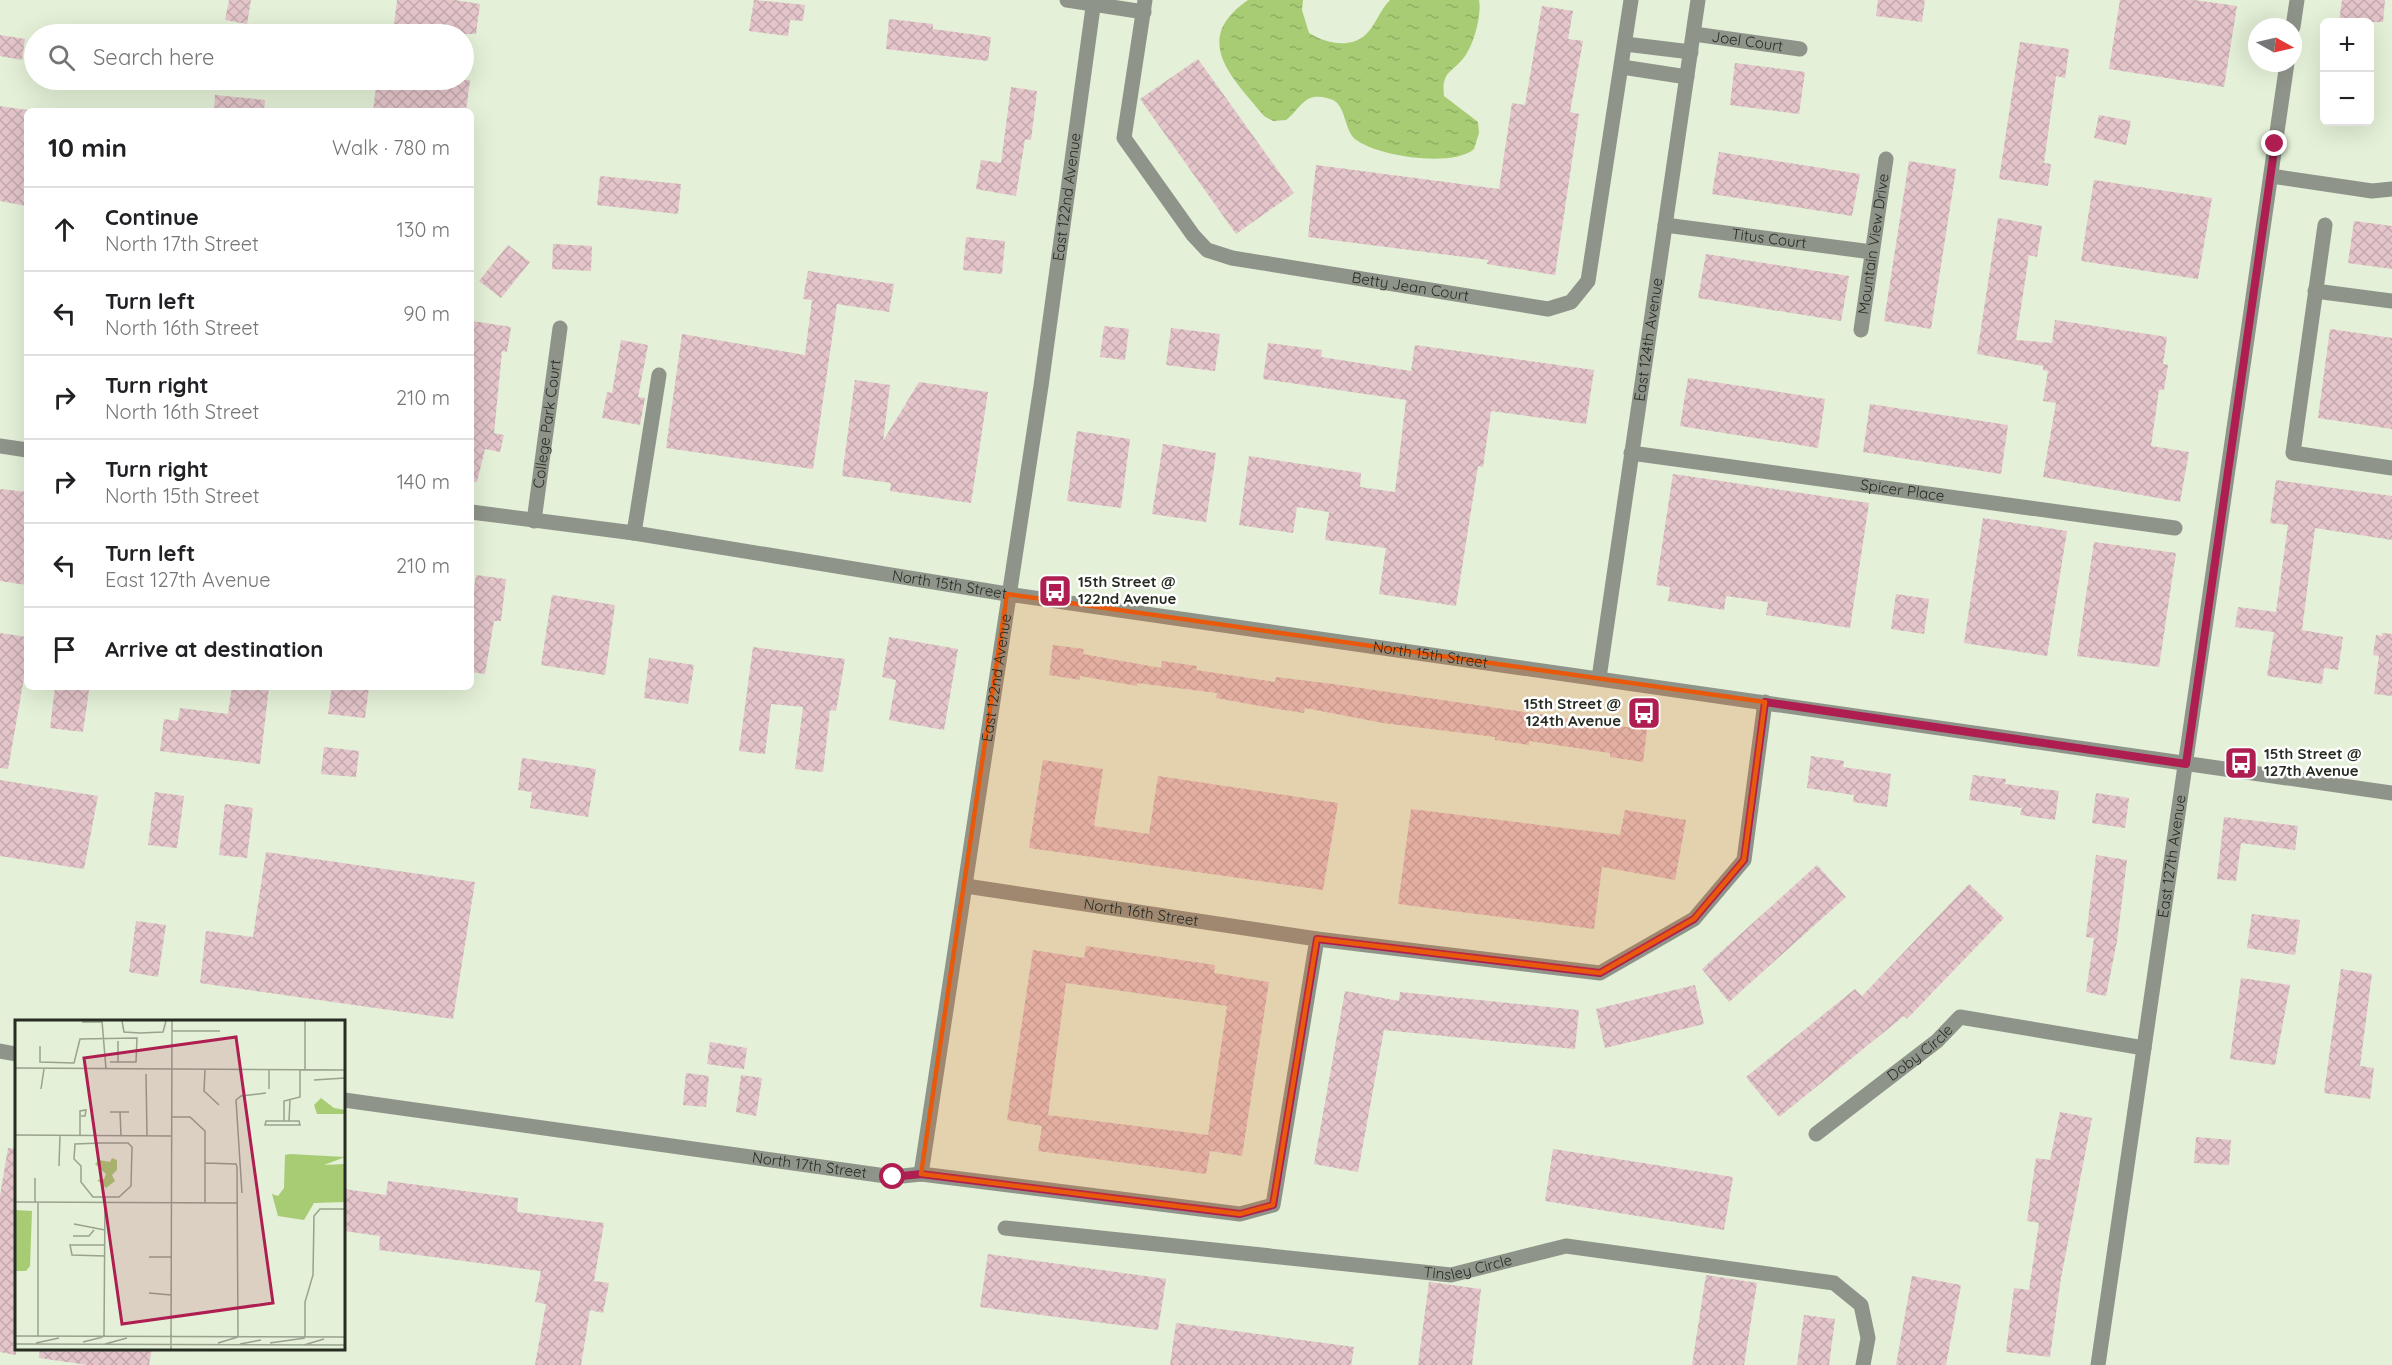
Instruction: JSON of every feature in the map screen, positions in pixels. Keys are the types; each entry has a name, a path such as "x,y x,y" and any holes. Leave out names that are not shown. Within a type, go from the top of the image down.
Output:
{"street":[{"name":"Betty Jean Court","path":"1067,0 1144,6 1124,138 1193,235 1207,250 1232,258 1548,309 1571,302 1588,281 1631,0"},
{"name":"East 124th Avenue","path":"1599,678 1698,0"},
{"path":"2294,18 2297,0"},
{"name":"East 122nd Avenue","path":"921,1174 966,886 1007,594 1041,386 1093,2"},
{"name":"Joel Court","path":"1694,34 1800,49"},
{"path":"1625,44 1691,52"},
{"path":"1622,67 1687,77"},
{"name":"East 127th Avenue","path":"2098,1365 2287,72"},
{"name":"Mountain View Drive","path":"1861,330 1886,159"},
{"path":"2271,176 2372,190 2392,189"},
{"name":"Titus Court","path":"1665,225 1872,252"},
{"path":"2325,225 2293,453 2392,468"},
{"path":"2315,291 2392,301"},
{"name":"College Park Court","path":"534,521 560,328"},
{"path":"634,533 659,375"},
{"path":"0,446 24,450"},
{"name":"Spicer Place","path":"1631,453 2175,528"},
{"name":"North 15th Street","path":"474,512 634,533 1007,594 2392,793"},
{"name":"North 16th Street","path":"966,886 1317,939 1600,973 1694,919 1744,860 1765,702"},
{"name":"North 17th Street","path":"345,1100 893,1177 921,1174 1240,1214 1273,1205 1317,939"},
{"name":"Doby Circle","path":"1816,1134 1937,1041 1960,1017 2144,1048"},
{"path":"0,1052 15,1054"},
{"name":"Tinsley Circle","path":"1005,1228 1451,1275 1566,1246 1834,1283 1861,1305 1868,1338 1863,1365"}],"highlighted area":[{"path":"1007,594 1765,702 1744,860 1694,919 1600,973 1317,939 1273,1205 1240,1214 921,1174"}],"water":[{"path":"1248,0 1303,0 1302,10 1309,33 1323,40 1348,43 1363,37 1369,31 1390,0 1479,0 1478,21 1471,44 1461,62 1446,76 1444,81 1444,96 1478,122 1479,133 1474,149 1463,155 1432,159 1396,155 1379,150 1355,139 1349,131 1342,110 1329,98 1310,98 1286,120 1273,121 1264,116 1230,73 1219,44 1222,30 1231,15"}],"building":[{"path":"229,0 251,0 247,24 225,20"},
{"path":"397,0 455,0 480,4 476,34 474,34 474,24 394,24"},
{"path":"754,0 805,5 803,21 790,20 788,36 749,31"},
{"path":"1878,0 1925,0 1922,22 1876,16"},
{"path":"2120,0 2194,0 2237,6 2224,87 2109,69"},
{"path":"2342,0 2385,0 2383,22 2374,22 2374,18 2340,18"},
{"path":"1542,6 1573,11 1568,39 1583,41 1570,112 1579,114 1555,275 1487,264 1488,260 1308,237 1316,165 1499,189 1512,103 1525,105"},
{"path":"889,19 933,24 933,29 991,37 988,61 886,49"},
{"path":"0,35 24,39 22,60 0,56"},
{"path":"2020,42 2069,49 2065,78 2056,76 2044,163 2051,164 2048,186 1999,179"},
{"path":"1198,59 1294,193 1236,234 1140,99"},
{"path":"1735,63 1805,72 1799,114 1730,105"},
{"path":"1011,87 1037,91 1031,140 1025,139 1016,196 976,189 981,160 1001,163"},
{"path":"376,90 469,90 466,108 373,108"},
{"path":"215,95 265,100 264,108 214,108"},
{"path":"0,106 24,110 24,205 0,201"},
{"path":"2099,115 2131,121 2126,145 2094,138"},
{"path":"1719,152 1860,174 1852,216 1712,194"},
{"path":"1909,161 1956,169 1931,329 1884,321"},
{"path":"600,176 681,184 678,214 597,205"},
{"path":"2094,180 2212,198 2198,279 2081,261"},
{"path":"1998,218 2042,226 2037,257 2029,255 2016,340 2052,343 2055,320 2167,337 2163,364 2168,365 2164,390 2159,390 2151,446 2189,452 2180,502 2043,477 2056,403 2043,401 2048,371 2043,370 2043,366 1977,354"},
{"path":"2354,221 2392,226 2392,269 2348,263"},
{"path":"966,237 1005,241 1002,274 963,270"},
{"path":"553,244 592,246 591,271 552,269"},
{"path":"508,245 530,262 501,298 479,281"},
{"path":"1706,254 1849,276 1841,321 1698,298"},
{"path":"808,271 894,284 889,312 837,304 813,469 666,448 682,334 805,355 812,300 803,299"},
{"path":"474,321 511,327 507,352 502,351 494,433 504,435 500,452 485,449 477,482 474,482"},
{"path":"1104,326 1129,329 1125,360 1100,357"},
{"path":"1171,328 1220,334 1215,371 1166,365"},
{"path":"2330,329 2392,338 2392,429 2318,418"},
{"path":"621,340 648,345 638,397 645,398 640,425 602,418 607,392 612,393"},
{"path":"1268,343 1322,350 1321,357 1411,371 1415,345 1594,370 1586,424 1491,411 1483,467 1478,466 1456,606 1379,594 1386,548 1325,540 1329,512 1297,507 1293,533 1239,525 1249,456 1361,473 1360,487 1395,492 1406,400 1263,379"},
{"path":"1688,378 1825,399 1818,448 1680,426"},
{"path":"855,380 890,385 883,441 919,382 988,392 971,503 890,491 891,483 842,476"},
{"path":"1870,404 2008,425 2001,474 1863,452"},
{"path":"1077,431 1130,439 1121,508 1067,501"},
{"path":"1163,444 1216,453 1206,522 1152,514"},
{"path":"1673,474 1869,503 1850,628 1766,615 1768,602 1726,596 1724,610 1668,601 1670,587 1656,585"},
{"path":"2276,480 2392,496 2392,540 2315,528 2302,630 2343,637 2338,670 2324,668 2322,684 2267,676 2274,632 2235,627 2238,607 2276,612 2288,525 2270,523"},
{"path":"0,489 24,492 24,585 0,581"},
{"path":"1983,518 2067,531 2047,656 1964,643"},
{"path":"2094,542 2176,553 2159,667 2077,656"},
{"path":"476,575 506,579 501,621 494,621 485,674 474,672"},
{"path":"1896,594 1929,599 1924,634 1891,629"},
{"path":"552,595 615,605 605,675 541,665"},
{"path":"0,633 24,637 24,678 8,769 0,768"},
{"path":"2382,633 2392,634 2392,696 2374,694 2379,656 2373,655 2376,635 2382,636"},
{"path":"889,637 958,649 944,730 889,720 896,680 882,677"},
{"path":"1053,645 1084,649 1083,654 1161,668 1162,661 1197,666 1196,670 1275,682 1276,677 1333,684 1647,730 1643,762 1610,757 1610,753 1529,741 1529,745 1495,740 1495,737 1383,723 1305,708 1304,713 1271,708 1216,698 1217,693 1137,683 1137,686 1080,676 1080,680 1049,675"},
{"path":"753,647 845,659 836,711 830,710 823,772 795,769 803,707 771,704 765,754 739,751"},
{"path":"649,658 694,665 688,704 644,698"},
{"path":"55,690 89,690 83,732 50,728"},
{"path":"232,690 269,690 260,764 160,751 164,719 178,721 180,708 228,714"},
{"path":"332,690 369,690 365,718 328,714"},
{"path":"324,747 359,751 356,777 321,774"},
{"path":"1811,756 1844,761 1843,767 1891,774 1887,807 1853,802 1854,795 1807,788"},
{"path":"522,758 596,769 588,817 530,808 532,792 518,790"},
{"path":"1043,760 1103,769 1094,826 1149,834 1158,776 1338,803 1323,890 1029,848"},
{"path":"1973,775 2006,779 2005,784 2059,791 2055,820 2020,815 2022,808 1969,800"},
{"path":"0,780 98,796 84,869 0,856"},
{"path":"155,792 184,796 177,848 148,845"},
{"path":"2096,793 2129,798 2125,828 2092,823"},
{"path":"225,804 253,808 247,858 219,855"},
{"path":"1411,809 1620,835 1625,810 1686,820 1675,880 1602,867 1594,929 1398,904"},
{"path":"2224,817 2298,826 2295,850 2241,843 2236,881 2217,879"},
{"path":"266,852 475,882 453,1019 200,983 206,931 253,937"},
{"path":"2096,855 2127,860 2117,941 2106,996 2086,992 2094,938 2086,937"},
{"path":"1817,865 1846,897 1729,1002 1702,969"},
{"path":"1969,884 2004,918 1907,1019 1904,1016 1779,1117 1746,1077 1855,989 1862,996"},
{"path":"2252,914 2300,920 2295,955 2247,948"},
{"path":"136,921 166,925 158,977 129,972"},
{"path":"1086,946 1215,965 1214,973 1269,982 1242,1156 1210,1151 1206,1174 1038,1151 1042,1126 1007,1120 1033,950 1084,958","holes":["1066,983 1227,1006 1208,1135 1048,1115"]},
{"path":"2341,969 2372,974 2360,1066 2374,1068 2370,1099 2324,1093"},
{"path":"2241,978 2290,985 2275,1065 2230,1059"},
{"path":"1695,985 1704,1024 1605,1048 1596,1009"},
{"path":"1345,991 1399,1001 1400,992 1579,1010 1575,1049 1384,1030 1358,1172 1314,1164"},
{"path":"710,1042 747,1048 744,1069 707,1064"},
{"path":"686,1073 709,1076 706,1107 683,1105"},
{"path":"741,1075 762,1078 756,1116 736,1112"},
{"path":"2060,1112 2092,1118 2061,1278 2050,1357 2006,1352 2014,1288 2029,1290 2039,1223 2027,1221 2036,1158 2050,1160"},
{"path":"2196,1137 2231,1140 2229,1165 2194,1163"},
{"path":"8,1148 15,1149 16,1355 0,1352 0,1196"},
{"path":"1553,1149 1733,1177 1724,1230 1545,1201"},
{"path":"388,1181 518,1198 517,1212 604,1223 594,1281 609,1283 603,1313 590,1310 581,1365 535,1365 546,1304 535,1302 541,1271 379,1250 380,1236 345,1231 345,1189 386,1195"},
{"path":"988,1254 1166,1279 1158,1330 980,1307"},
{"path":"1706,1275 1757,1283 1744,1365 1692,1365"},
{"path":"1912,1276 1961,1285 1946,1365 1896,1365"},
{"path":"1429,1282 1481,1289 1472,1365 1418,1365"},
{"path":"1804,1315 1835,1319 1829,1365 1797,1365"},
{"path":"1176,1323 1354,1347 1351,1365 1170,1365"},
{"path":"40,1350 152,1350 149,1365 88,1365 39,1358"}],"place":[{"name":"15th Street @ 122nd Avenue","path":"1055,591"},
{"name":"15th Street @ 124th Avenue","path":"1644,713"},
{"name":"15th Street @ 127th Avenue","path":"2241,763"}],"route":[{"path":"893,1177 921,1174 1240,1214 1273,1205 1317,939 1600,973 1694,919 1744,860 1765,702 2186,764 2275,144"}]}
